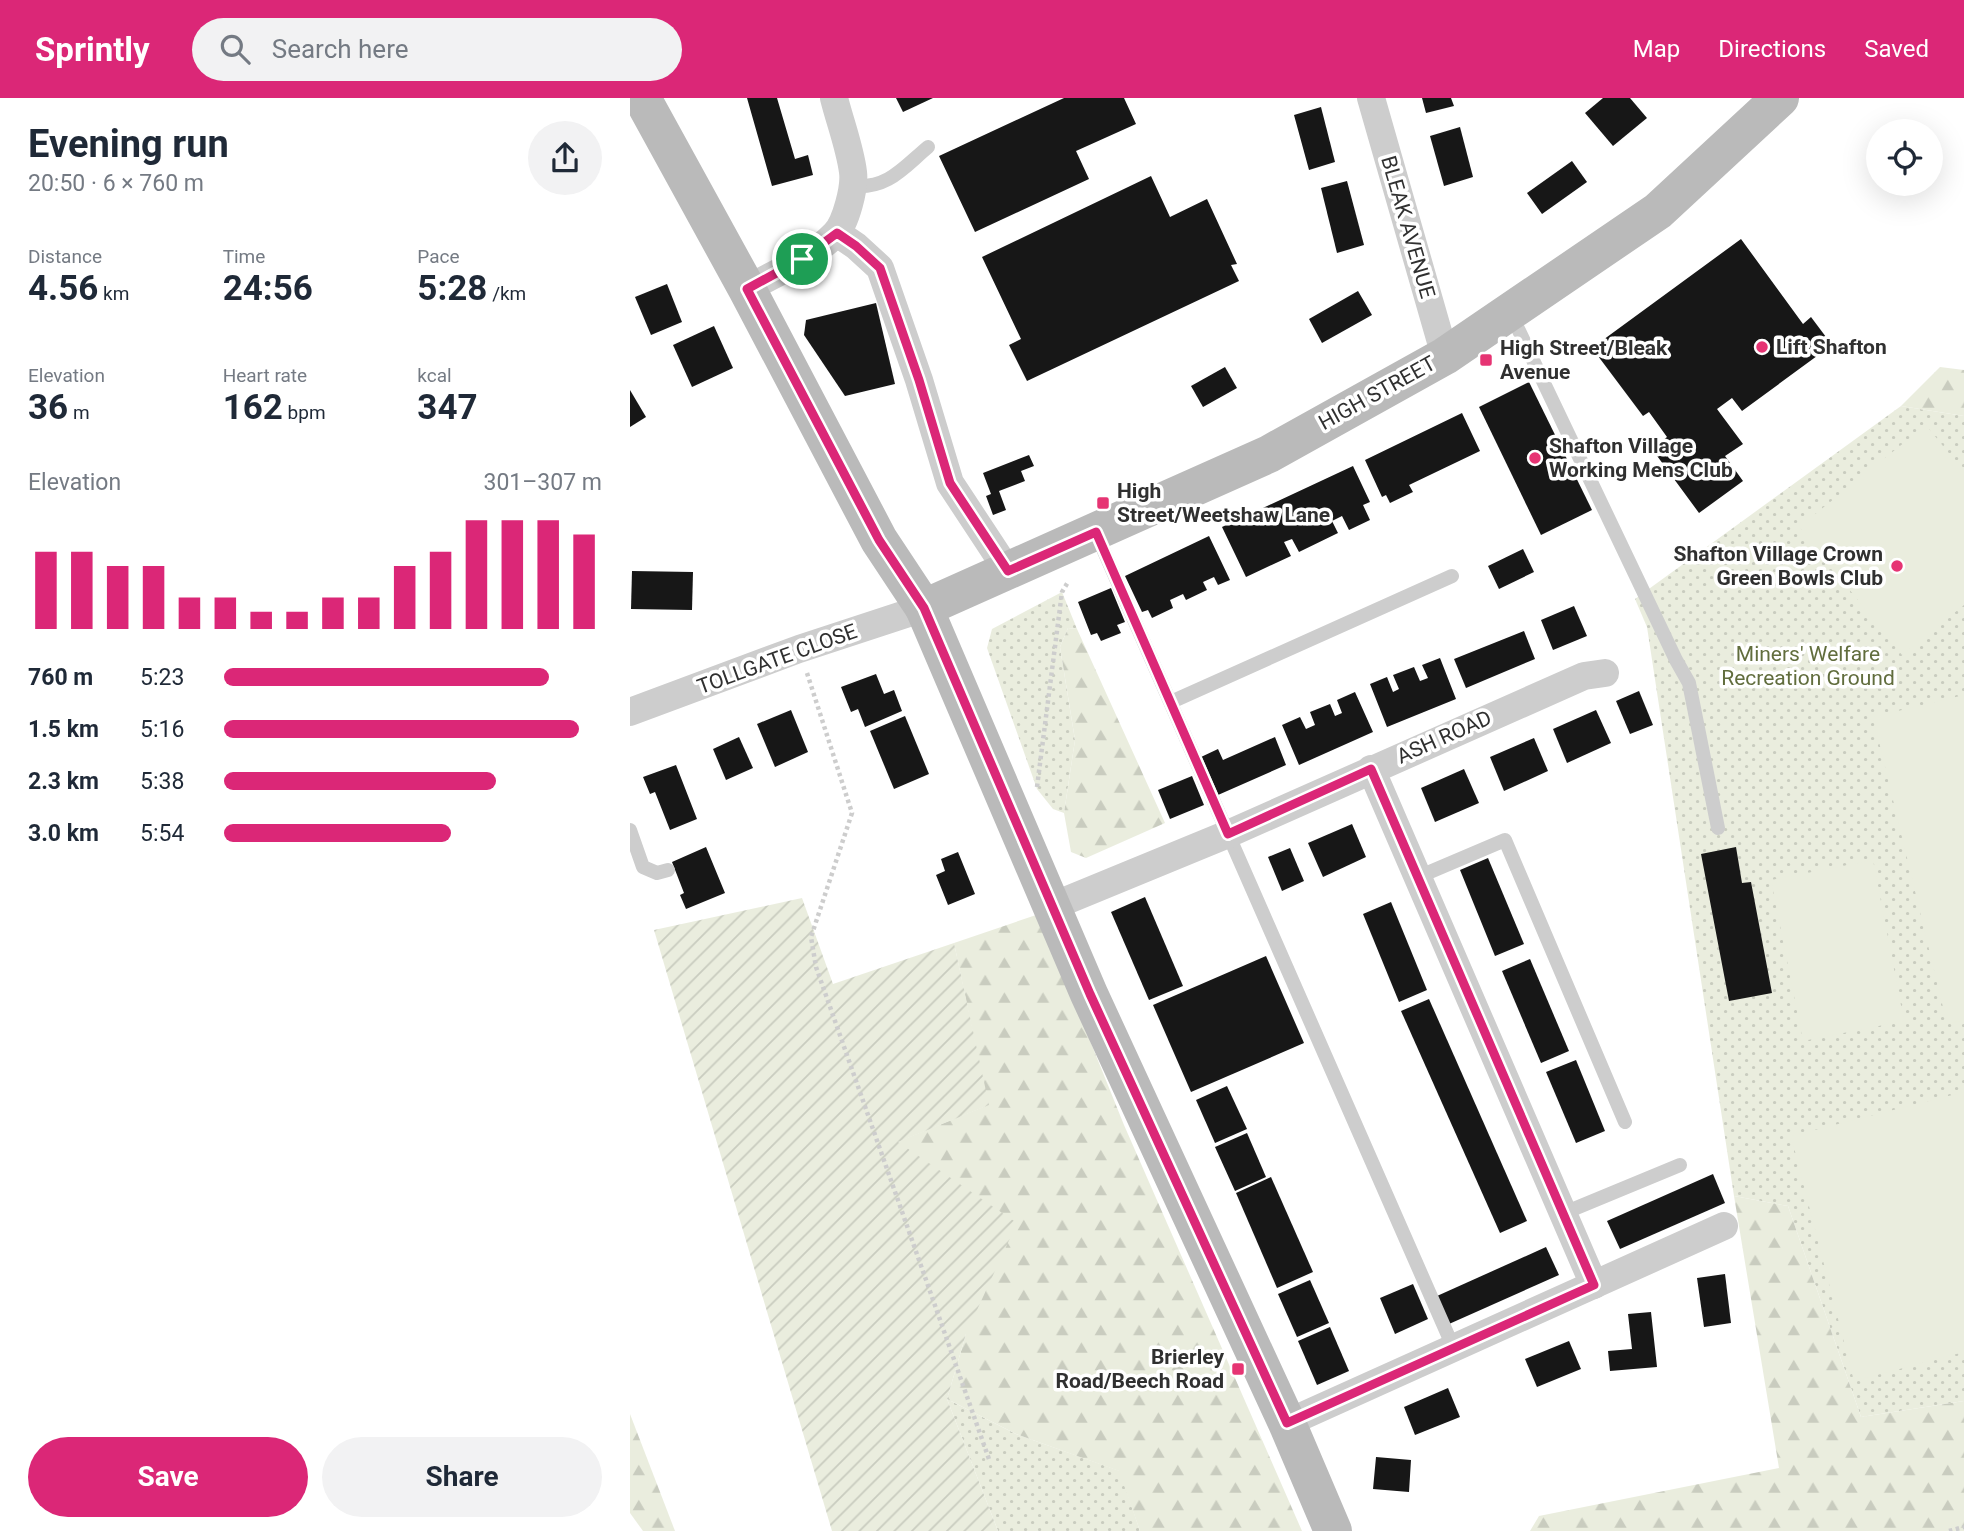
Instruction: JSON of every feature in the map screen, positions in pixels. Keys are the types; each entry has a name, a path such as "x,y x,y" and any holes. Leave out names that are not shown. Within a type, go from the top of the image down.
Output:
{"street":[{"path":"642,98 747,289 879,540 924,608 1090,994 1287,1423 1332,1531"},
{"path":"747,289 802,259 837,233 853,186 853,172 834,98"},
{"name":"BLEAK AVENUE","path":"1371,98 1445,356"},
{"name":"HIGH STREET","path":"924,608 1269,454 1445,356 1658,211 1780,98"},
{"path":"837,233 880,268 919,380 950,483 1008,571"},
{"name":"TOLLGATE CLOSE","path":"630,712 799,649 924,608"},
{"name":"ASH ROAD","path":"1053,906 1228,834 1584,676 1605,673"},
{"path":"1371,769 1594,1285"},
{"path":"1287,1423 1724,1226"}],"lane":[{"path":"853,186 882,184 928,147"},
{"path":"1510,313 1689,683 1718,828"},
{"path":"1096,532 1454,1349"},
{"path":"1171,702 1452,576"},
{"path":"630,830 643,867 657,873 668,870"},
{"path":"1418,877 1505,840 1625,1122"},
{"path":"1564,1213 1680,1165"}],"path":[{"path":"1037,789 1062,592 1069,580"},
{"path":"799,649 852,813 811,937 816,967 990,1462"},
{"path":"1950,1531 1964,1527"}],"green space":[{"path":"1940,367 1964,370 1964,416 1901,406"},
{"name":"Miners' Welfare Recreation Ground","path":"1901,406 1964,416 1964,1401 1861,1417 1788,1206 1734,1196 1647,627 1635,599"},
{"name":"Shafton Village Crown Green Bowls Club","path":"1926,425 1964,472 1964,605 1902,655 1799,527"},
{"path":"1062,592 1077,629 1068,628 1060,647 1075,740 1064,813 1053,809 1037,789 987,648 992,629"},
{"path":"1068,628 1077,629 1165,823 1086,858 1071,852 1064,813 1075,740 1060,647"},
{"path":"1964,695 1964,1020 1947,1024 1873,717"},
{"path":"1873,860 1904,1021 1803,1041 1771,880"},
{"path":"802,898 833,984 954,943 989,1105 898,1142 1017,1223 966,1334 947,1399 998,1531 832,1531 654,930"},
{"path":"1039,914 1124,1125 1302,1531 1140,1531 1119,1471 1016,1434 947,1399 966,1334 897,1142 988,1105 954,943"},
{"path":"1964,1092 1964,1352 1854,1381 1791,1136"},
{"path":"1734,1196 1788,1206 1861,1417 1964,1401 1964,1531 1530,1531 1539,1516 1779,1468"},
{"path":"947,1399 1016,1434 1120,1471 1140,1531 998,1531"},
{"path":"630,1414 675,1531 643,1531 630,1513"}],"building":[{"path":"747,98 777,98 795,159 808,155 813,175 772,186"},
{"path":"896,98 933,98 903,112"},
{"path":"1064,98 1124,98 1136,124 1076,151 1089,179 975,232 939,156"},
{"path":"1422,98 1451,98 1454,106 1426,113"},
{"path":"1603,98 1630,98 1647,118 1613,146 1585,113"},
{"path":"1321,107 1335,162 1309,170 1294,115"},
{"path":"1460,127 1473,177 1444,186 1430,136"},
{"path":"1572,161 1587,182 1542,214 1527,193"},
{"path":"1151,176 1170,217 1207,199 1237,264 1231,265 1239,281 1027,381 1009,345 1021,339 982,257"},
{"path":"1347,181 1364,245 1337,253 1321,188"},
{"path":"1741,239 1803,324 1811,317 1832,345 1742,411 1732,398 1717,409 1743,444 1725,456 1743,481 1699,513 1652,449 1667,437 1649,412 1643,416 1592,348"},
{"path":"667,284 682,322 651,335 635,297"},
{"path":"1358,291 1372,315 1322,343 1309,319"},
{"path":"876,303 895,384 845,396 804,335 806,320"},
{"path":"714,326 733,368 692,387 673,345"},
{"path":"1225,367 1237,388 1203,407 1191,386"},
{"name":"Shafton Village Working Mens Club","path":"1529,382 1592,510 1541,535 1479,407"},
{"path":"630,390 646,417 630,427"},
{"path":"1462,413 1480,451 1409,485 1413,492 1390,503 1386,495 1382,497 1365,460"},
{"path":"1029,455 1034,466 1021,471 1025,481 999,491 1006,510 993,515 986,496 991,494 983,473"},
{"path":"1353,466 1370,502 1363,505 1370,520 1349,530 1342,516 1332,521 1338,533 1299,552 1292,539 1284,542 1291,556 1246,577 1222,527"},
{"path":"1209,536 1230,580 1218,585 1214,577 1203,582 1207,590 1186,600 1183,594 1170,600 1173,608 1152,618 1148,610 1142,612 1125,576"},
{"path":"1523,549 1534,572 1499,589 1488,566"},
{"path":"632,571 693,572 692,610 631,609"},
{"path":"1111,588 1125,622 1117,625 1121,633 1101,641 1097,633 1091,635 1078,602"},
{"path":"1574,606 1587,636 1553,650 1541,620"},
{"path":"1524,631 1535,659 1466,688 1454,659"},
{"path":"1440,658 1456,699 1387,727 1370,684 1387,677 1393,692 1399,689 1393,675 1414,667 1420,681 1428,678 1422,665"},
{"path":"876,674 884,694 894,690 902,711 865,727 858,709 851,712 841,687"},
{"path":"1639,691 1653,725 1630,734 1616,701"},
{"path":"1355,692 1373,732 1299,765 1282,725 1300,717 1306,729 1315,725 1310,712 1330,704 1335,716 1342,713 1337,700"},
{"path":"791,710 808,752 775,767 757,724"},
{"path":"1596,710 1611,743 1567,763 1553,729"},
{"path":"905,716 929,774 894,789 870,731"},
{"path":"739,737 753,768 726,780 713,749"},
{"path":"1275,737 1286,765 1218,795 1201,757 1218,749 1223,760"},
{"path":"1534,738 1548,771 1504,791 1490,757"},
{"path":"676,765 697,819 670,830 655,792 650,794 643,777"},
{"path":"1464,769 1479,803 1435,822 1421,788"},
{"path":"1192,776 1204,805 1170,819 1158,790"},
{"path":"1352,824 1366,857 1323,877 1308,843"},
{"path":"706,847 725,893 686,909 680,895 684,893 672,862"},
{"path":"1736,847 1742,883 1751,882 1772,993 1729,1001 1701,854"},
{"path":"1290,848 1304,881 1282,891 1268,857"},
{"path":"958,852 975,894 948,905 936,875 945,871 941,859"},
{"path":"1488,858 1524,944 1495,956 1460,870"},
{"path":"1145,897 1183,986 1149,1000 1111,912"},
{"path":"1391,902 1427,990 1399,1002 1363,914"},
{"path":"1266,956 1304,1043 1191,1092 1153,1005"},
{"path":"1530,959 1569,1051 1541,1063 1502,971"},
{"path":"1429,999 1527,1221 1500,1233 1401,1011"},
{"path":"1576,1060 1605,1131 1576,1143 1546,1072"},
{"path":"1227,1086 1247,1129 1215,1143 1196,1100"},
{"path":"1247,1133 1266,1177 1235,1191 1215,1147"},
{"path":"1713,1174 1725,1203 1620,1249 1607,1221"},
{"path":"1271,1177 1313,1272 1277,1288 1236,1193"},
{"path":"1546,1247 1559,1275 1449,1324 1437,1296"},
{"path":"1725,1274 1731,1323 1704,1327 1697,1278"},
{"path":"1310,1280 1329,1323 1297,1337 1278,1294"},
{"path":"1413,1284 1428,1319 1395,1334 1380,1298"},
{"path":"1651,1312 1657,1367 1610,1371 1608,1351 1632,1349 1628,1314"},
{"path":"1330,1327 1349,1371 1317,1385 1298,1341"},
{"path":"1569,1341 1581,1369 1537,1387 1525,1359"},
{"path":"1448,1388 1460,1417 1415,1435 1404,1407"},
{"path":"1376,1457 1411,1460 1409,1492 1373,1489"}],"place":[{"name":"Lift Shafton","path":"1762,347"},
{"name":"High Street/Bleak Avenue","path":"1486,360"},
{"name":"Shafton Village Working Mens Club","path":"1535,458"},
{"name":"High Street/Weetshaw Lane","path":"1103,503"},
{"name":"Shafton Village Crown Green Bowls Club","path":"1897,566"},
{"name":"Brierley Road/Beech Road","path":"1238,1369"}],"route":[{"path":"837,233 880,268 919,380 950,483 1008,571 1096,532 1228,834 1371,769 1594,1285 1287,1423 1090,994 924,608 879,540 747,289 802,259 837,233"}]}
